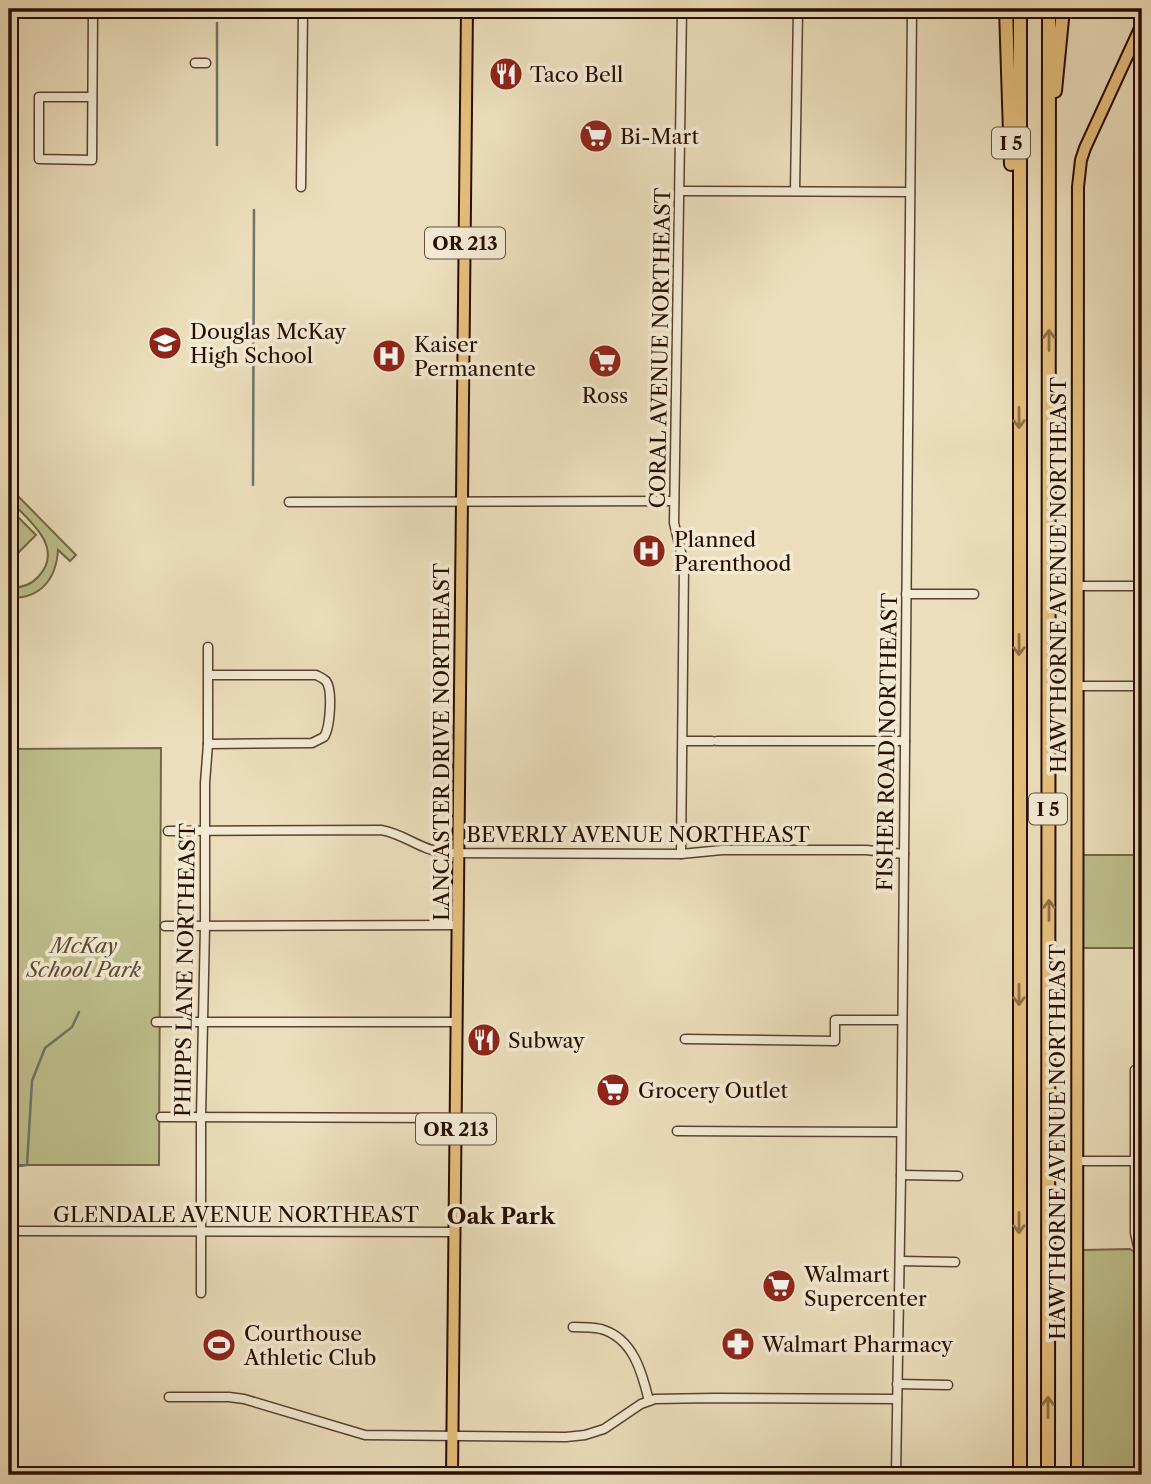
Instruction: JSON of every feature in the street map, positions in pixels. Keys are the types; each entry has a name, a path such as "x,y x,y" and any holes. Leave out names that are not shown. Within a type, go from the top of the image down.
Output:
{"highway":[{"name":"I 5","path":"1006,9 1011,209 1019,276"},
{"name":"I 5","path":"1020,9 1020,1475"},
{"name":"I 5","path":"1048,1475 1049,9"},
{"path":"1049,144 1063,9"}],"main road":[{"name":"LANCASTER DRIVE NORTHEAST","path":"452,1475 467,9"},
{"name":"HAWTHORNE AVENUE NORTHEAST","path":"1077,1475 1078,179 1085,148 1142,24"}],"street":[{"path":"92,97 38,97 38,159 92,160 93,9"},
{"path":"301,187 303,9"},
{"name":"CORAL AVENUE NORTHEAST","path":"681,854 684,565 674,527 674,501 682,9"},
{"path":"796,191 798,9"},
{"name":"FISHER ROAD NORTHEAST","path":"896,1475 912,9"},
{"path":"195,63 206,63"},
{"path":"680,191 910,192"},
{"path":"289,502 674,501"},
{"path":"1077,586 1142,586"},
{"path":"906,594 974,594"},
{"name":"PHIPPS LANE NORTHEAST","path":"201,1293 208,647"},
{"path":"208,744 312,743 327,733 329,714 327,682 316,675 209,675"},
{"path":"1077,686 1142,686"},
{"path":"683,741 905,741"},
{"name":"BEVERLY AVENUE NORTHEAST","path":"168,831 381,830 402,836 428,850 458,853 681,854 722,850 866,850 904,854"},
{"path":"165,926 458,925"},
{"path":"685,1040 835,1041 835,1020 902,1020"},
{"path":"156,1022 457,1022"},
{"path":"1135,1070 1138,1161 1135,1233 1138,1246 1142,1250"},
{"path":"161,1117 456,1118"},
{"path":"677,1130 901,1132"},
{"path":"1077,1161 1138,1161"},
{"path":"901,1175 958,1176"},
{"name":"GLENDALE AVENUE NORTHEAST","path":"18,1231 455,1232"},
{"path":"900,1261 955,1262"},
{"path":"573,1327 602,1330 622,1339 636,1358 649,1401"},
{"path":"897,1384 948,1385"},
{"path":"169,1397 244,1399 365,1435 566,1437 604,1429 640,1404 662,1399 897,1399"}],"green space":[{"path":"9,487 76,555 70,561 58,550 54,570 44,586 29,595 9,598 9,588 25,586 38,577 46,566 48,555 46,545 34,525 9,500"},
{"path":"9,508 36,535 9,562"},
{"name":"McKay School Park","path":"161,748 159,1165 9,1165 9,749"},
{"path":"1082,855 1142,855 1142,948 1083,948"},
{"path":"1130,1249 1142,1257 1142,1294 1139,1304 1142,1304 1142,1475 1083,1475 1083,1250"}],"waterway":[{"path":"217,23 217,145"},
{"path":"253,485 254,210"},
{"path":"9,1246 12,1167 27,1165 32,1081 45,1048 72,1027 79,1012"}],"place":[{"name":"Taco Bell","path":"506,74"},
{"name":"Bi-Mart","path":"596,136"},
{"name":"Douglas McKay High School","path":"165,343"},
{"name":"Kaiser Permanente","path":"389,356"},
{"name":"Ross","path":"605,361"},
{"name":"Planned Parenthood","path":"649,551"},
{"name":"Subway","path":"484,1040"},
{"name":"Grocery Outlet","path":"613,1090"},
{"name":"Walmart Supercenter","path":"779,1286"},
{"name":"Walmart Pharmacy","path":"738,1344"},
{"name":"Courthouse Athletic Club","path":"219,1345"}],"district":[{"name":"Oak Park","path":"501,1216"}]}
